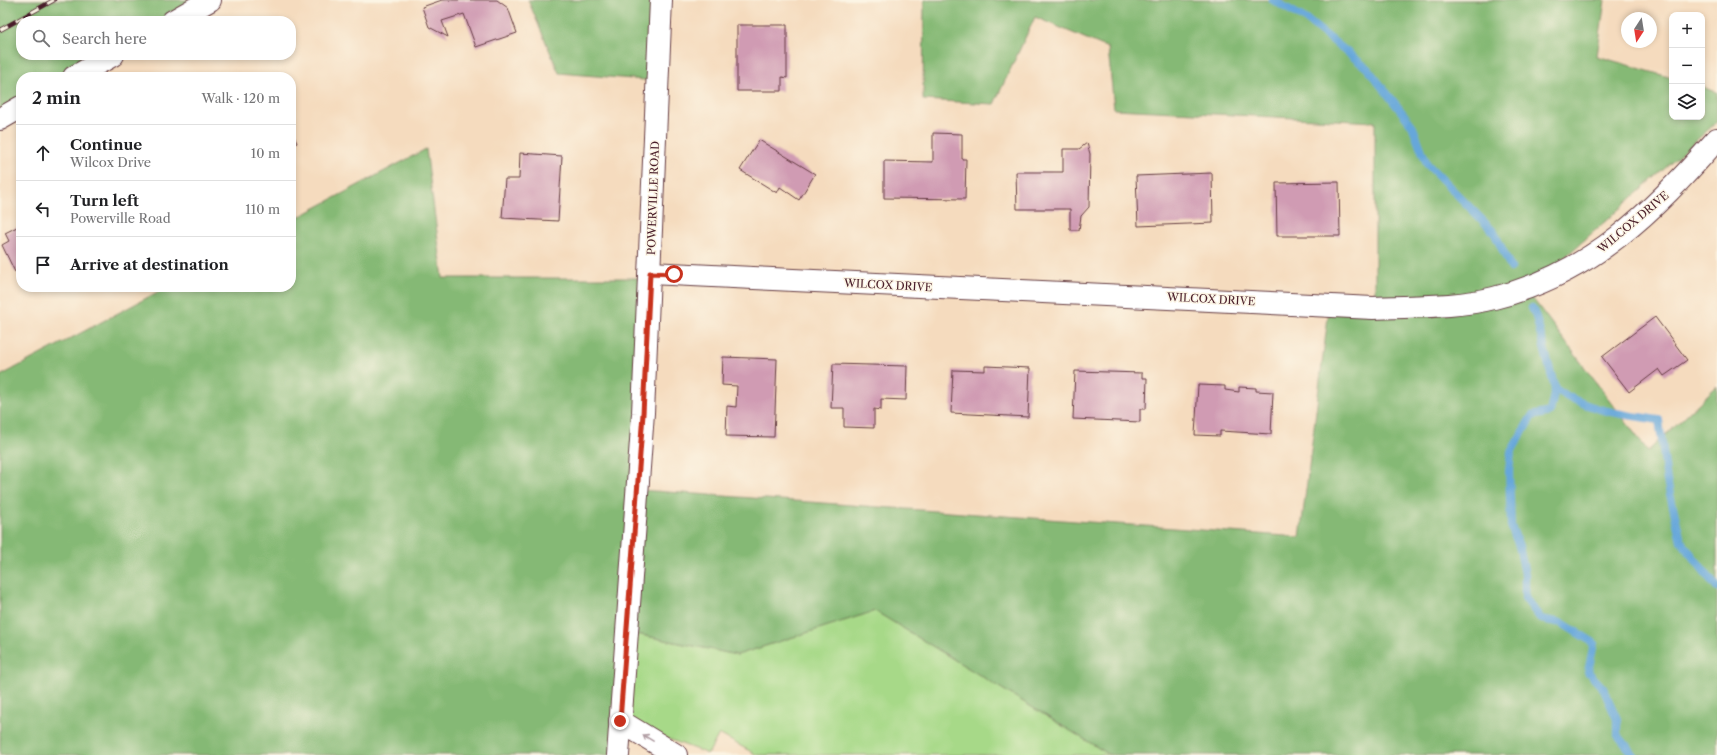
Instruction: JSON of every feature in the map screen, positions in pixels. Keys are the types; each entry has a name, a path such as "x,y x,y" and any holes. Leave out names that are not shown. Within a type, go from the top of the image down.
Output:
{"street":[{"path":"182,16 210,0"},
{"name":"POWERVILLE ROAD","path":"618,755 643,414 661,0"},
{"path":"83,72 104,60"},
{"path":"0,119 16,110"},
{"name":"WILCOX DRIVE","path":"650,273 1373,308 1458,304 1494,298 1546,282 1578,265 1612,243 1664,198 1717,140"},
{"path":"620,721 676,755"}],"green space":[{"path":"0,0 205,0 178,16 16,16 16,60 100,60 79,72 16,72 16,108 0,117"},
{"path":"528,0 658,0 657,81 559,73"},
{"path":"924,0 1605,0 1597,56 1669,77 1669,120 1705,120 1705,88 1717,92 1717,122 1527,291 1648,451 1717,386 1717,755 1110,755 875,611 737,655 627,632 617,755 0,755 0,376 158,292 296,292 296,218 426,149 443,278 655,278 640,490 1300,537 1330,301 1375,307 1375,122 1114,109 1108,48 1035,17 994,104 923,100"},
{"path":"875,611 1110,755 757,755 719,734 708,754 621,721 627,632 737,655"}],"building":[{"path":"442,0 497,0 508,8 517,33 476,47 464,14 442,21 448,37 429,27 422,7"},
{"path":"737,25 787,25 787,78 782,77 782,91 737,91"},
{"path":"933,133 962,134 962,159 966,159 965,199 884,198 884,161 933,162"},
{"path":"759,140 815,174 799,200 780,187 777,193 740,170"},
{"path":"1087,143 1090,154 1089,207 1081,216 1079,230 1070,230 1070,209 1017,209 1016,172 1063,172 1063,149 1079,149"},
{"path":"520,153 562,156 558,221 502,218 505,179 519,179"},
{"path":"1212,173 1213,223 1138,226 1136,176"},
{"path":"1339,182 1340,236 1277,236 1276,183"},
{"path":"16,228 15,272 2,245 9,241 5,233"},
{"path":"1655,317 1687,360 1664,376 1659,369 1629,392 1602,357"},
{"path":"723,357 777,359 774,437 726,436 727,406 736,407 737,386 722,385"},
{"path":"833,364 907,366 906,400 881,399 881,410 874,409 874,428 844,427 844,408 831,408"},
{"path":"985,366 1030,368 1028,417 951,413 953,370 985,371"},
{"path":"1075,371 1142,373 1142,378 1147,378 1146,409 1140,409 1140,422 1073,419"},
{"path":"1198,385 1225,386 1225,390 1239,392 1239,387 1256,388 1256,391 1273,392 1271,434 1220,431 1220,436 1195,435"}],"waterway":[{"path":"1273,0 1307,20 1367,68 1412,125 1427,164 1494,232 1511,268"},
{"path":"1532,308 1536,317 1555,389 1550,412 1532,416 1511,452 1509,471 1511,526 1519,546 1525,574 1525,598 1541,619 1562,623 1594,643 1588,672 1603,688 1617,719 1617,734 1634,755"},
{"path":"1555,386 1555,389 1593,407 1659,420 1667,481 1681,541 1717,588"}],"railway":[{"path":"25,16 54,0"},
{"path":"0,30 16,21"}],"route":[{"path":"620,721 643,414 650,273 674,274"}]}
